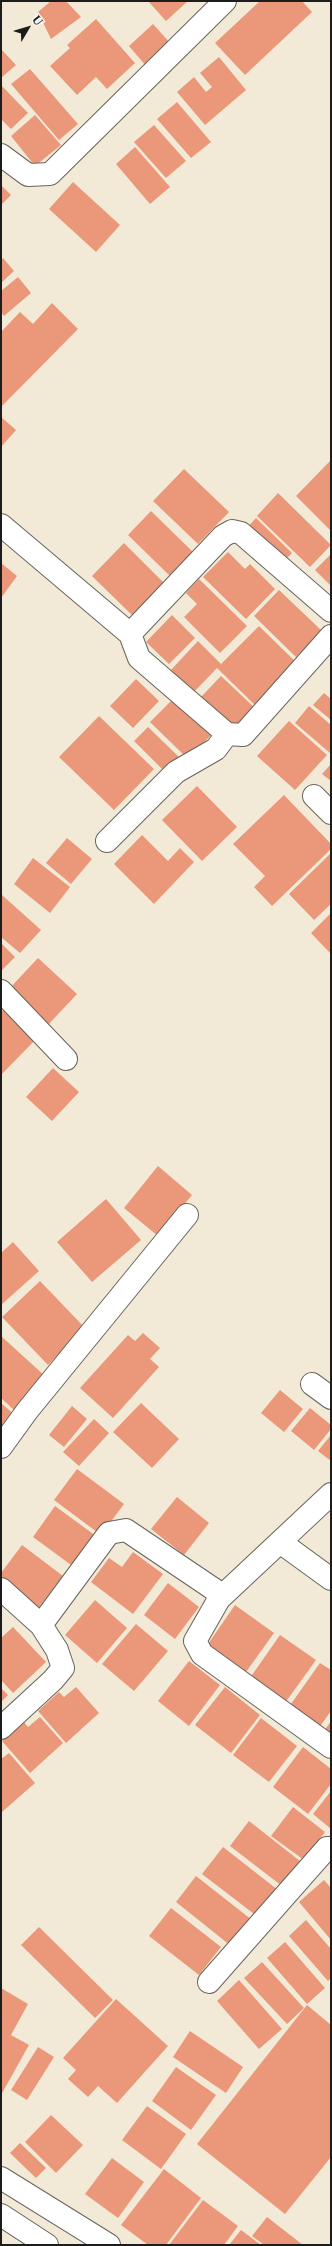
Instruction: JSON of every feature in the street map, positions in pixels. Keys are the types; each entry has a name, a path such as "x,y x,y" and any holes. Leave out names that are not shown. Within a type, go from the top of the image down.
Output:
{"main road":[{"path":"1,155 28,175 50,174 225,1"},
{"path":"1,526 130,634 139,658 228,734 243,735 331,636"},
{"path":"130,634 224,536 232,531 241,533 331,611"},
{"path":"107,841 176,772 216,749 228,734"},
{"path":"314,796 331,813"},
{"path":"1,991 66,1059"},
{"path":"1,1447 27,1411 187,1215"},
{"path":"312,1384 331,1398"},
{"path":"331,1494 219,1599 195,1641 202,1654 331,1747"},
{"path":"41,1625 110,1533 126,1530 215,1590 219,1599"},
{"path":"280,1542 331,1579"},
{"path":"1,1589 41,1625 57,1650 63,1668 1,1728"},
{"path":"209,1982 327,1848 331,1848"},
{"path":"1,2178 109,2245"},
{"path":"1,2215 47,2245"}],"building":[{"path":"51,1 66,1 81,17 51,39 38,12"},
{"path":"148,1 188,1 166,21"},
{"path":"260,1 302,1 312,12 245,75 215,43"},
{"path":"96,19 135,63 107,89 96,77 77,95 50,66 70,48 67,45"},
{"path":"153,24 171,44 146,66 129,46"},
{"path":"1,49 16,65 1,78"},
{"path":"219,57 246,90 205,125 177,92 194,77 206,92 212,87 200,73"},
{"path":"30,69 78,124 59,140 11,84"},
{"path":"1,85 28,113 11,129 1,119"},
{"path":"177,102 211,142 191,158 157,119"},
{"path":"35,115 61,145 35,166 11,136"},
{"path":"154,125 186,161 166,178 134,142"},
{"path":"135,147 170,187 150,204 116,164"},
{"path":"73,182 120,225 96,252 49,209"},
{"path":"1,185 11,195 1,205"},
{"path":"3,258 14,271 1,283 1,260"},
{"path":"18,277 31,293 4,316 1,312 1,291"},
{"path":"52,303 78,329 1,407 1,332 20,312 33,324"},
{"path":"1,417 16,430 1,447"},
{"path":"331,460 331,531 296,496"},
{"path":"184,469 229,512 198,544 153,501"},
{"path":"278,493 331,545 310,567 257,516"},
{"path":"151,511 195,554 172,578 128,535"},
{"path":"256,518 292,553 280,565 244,531"},
{"path":"124,543 167,586 136,619 92,576"},
{"path":"228,552 245,569 250,564 275,589 246,619 203,577"},
{"path":"330,555 331,556 331,586 315,570"},
{"path":"1,563 17,576 1,598"},
{"path":"199,579 247,626 220,653 184,617 197,604 186,593"},
{"path":"279,590 322,631 296,657 254,616"},
{"path":"172,615 195,638 169,664 146,642"},
{"path":"259,626 301,667 259,709 217,668 193,693 170,671 198,641 221,664"},
{"path":"221,676 257,710 236,731 201,697"},
{"path":"136,679 159,701 133,728 110,706"},
{"path":"324,693 331,699 331,720 313,705"},
{"path":"176,696 213,733 188,759 150,722"},
{"path":"309,706 331,725 330,753 295,723"},
{"path":"99,716 154,769 114,810 59,757"},
{"path":"289,721 327,755 295,790 257,756"},
{"path":"148,727 179,757 165,772 134,741"},
{"path":"331,764 331,781 322,774"},
{"path":"197,786 237,827 202,861 162,820"},
{"path":"284,795 331,844 331,849 272,906 254,887 265,876 233,844"},
{"path":"142,835 168,861 180,848 194,862 154,904 114,864"},
{"path":"67,838 92,859 71,884 46,863"},
{"path":"331,853 331,904 314,920 289,894"},
{"path":"33,858 70,887 50,913 14,884"},
{"path":"2,895 41,930 20,953 1,937"},
{"path":"331,913 331,954 311,933"},
{"path":"1,943 15,957 1,971"},
{"path":"38,958 77,994 47,1026 8,990"},
{"path":"7,1007 38,1037 1,1075 1,1012"},
{"path":"53,1068 79,1092 52,1121 26,1097"},
{"path":"158,1166 192,1195 158,1236 124,1208"},
{"path":"106,1199 141,1240 92,1282 57,1242"},
{"path":"13,1242 39,1271 1,1305 1,1253"},
{"path":"40,1281 85,1328 48,1365 2,1317"},
{"path":"143,1333 160,1348 150,1359 159,1367 113,1418 80,1388 128,1335 135,1341"},
{"path":"1,1336 45,1376 14,1410 1,1398"},
{"path":"280,1390 303,1409 284,1432 261,1413"},
{"path":"1,1403 16,1416 1,1435"},
{"path":"141,1403 179,1439 152,1468 113,1432"},
{"path":"72,1406 87,1419 64,1447 49,1435"},
{"path":"310,1408 331,1425 331,1429 314,1450 291,1431"},
{"path":"94,1419 109,1433 79,1466 63,1452"},
{"path":"331,1435 331,1461 318,1451"},
{"path":"77,1469 124,1504 101,1535 54,1500"},
{"path":"177,1497 209,1523 184,1555 151,1529"},
{"path":"55,1506 100,1539 78,1570 33,1537"},
{"path":"22,1545 63,1576 36,1611 1,1585 1,1573"},
{"path":"133,1552 163,1574 133,1614 91,1582 109,1558 122,1567"},
{"path":"168,1583 199,1607 175,1639 144,1615"},
{"path":"95,1600 127,1628 97,1663 65,1635"},
{"path":"235,1605 274,1633 246,1672 208,1644"},
{"path":"136,1624 168,1651 134,1691 102,1664"},
{"path":"13,1627 46,1662 13,1693 1,1680 1,1638"},
{"path":"280,1635 316,1660 285,1703 250,1678"},
{"path":"189,1661 220,1685 189,1726 158,1701"},
{"path":"320,1663 331,1670 331,1711 316,1732 286,1711"},
{"path":"76,1687 99,1713 66,1743 38,1711 59,1692 64,1697"},
{"path":"225,1687 260,1715 231,1753 195,1725"},
{"path":"1,1688 8,1695 1,1702"},
{"path":"40,1717 63,1743 30,1773 2,1741 24,1722 28,1727"},
{"path":"261,1718 297,1746 269,1782 233,1755"},
{"path":"331,1721 331,1741 322,1734"},
{"path":"303,1747 331,1769 331,1784 308,1814 273,1787"},
{"path":"9,1753 35,1783 2,1812 1,1759"},
{"path":"331,1791 331,1829 313,1814"},
{"path":"293,1807 325,1832 304,1860 271,1836"},
{"path":"249,1821 300,1861 282,1886 230,1846"},
{"path":"223,1847 278,1890 258,1917 202,1874"},
{"path":"196,1876 252,1920 231,1946 176,1902"},
{"path":"324,1880 331,1888 331,1940 299,1902"},
{"path":"171,1908 221,1947 199,1975 149,1936"},
{"path":"306,1920 331,1949 331,1978 328,1981 289,1936"},
{"path":"39,1927 113,2000 95,2018 21,1945"},
{"path":"285,1942 325,1988 307,2004 267,1958"},
{"path":"262,1962 304,2008 287,2024 244,1978"},
{"path":"239,1980 282,2029 259,2049 217,2001"},
{"path":"1,1988 28,2004 11,2035 29,2045 1,2095"},
{"path":"116,1999 168,2046 117,2103 98,2086 88,2097 68,2079 76,2070 63,2058"},
{"path":"307,2005 331,2025 331,2157 285,2214 197,2144"},
{"path":"190,2031 243,2067 226,2093 173,2057"},
{"path":"38,2047 54,2057 27,2100 11,2090"},
{"path":"176,2067 216,2095 191,2130 152,2101"},
{"path":"147,2106 186,2134 161,2169 122,2140"},
{"path":"51,2115 83,2145 56,2173 25,2142"},
{"path":"20,2143 46,2168 36,2178 10,2153"},
{"path":"112,2158 144,2182 118,2218 85,2194"},
{"path":"164,2169 201,2198 166,2245 148,2245 121,2225"},
{"path":"203,2200 238,2226 224,2245 169,2245"},
{"path":"267,2217 303,2245 264,2245 252,2236"},
{"path":"241,2230 261,2245 229,2245"}]}
